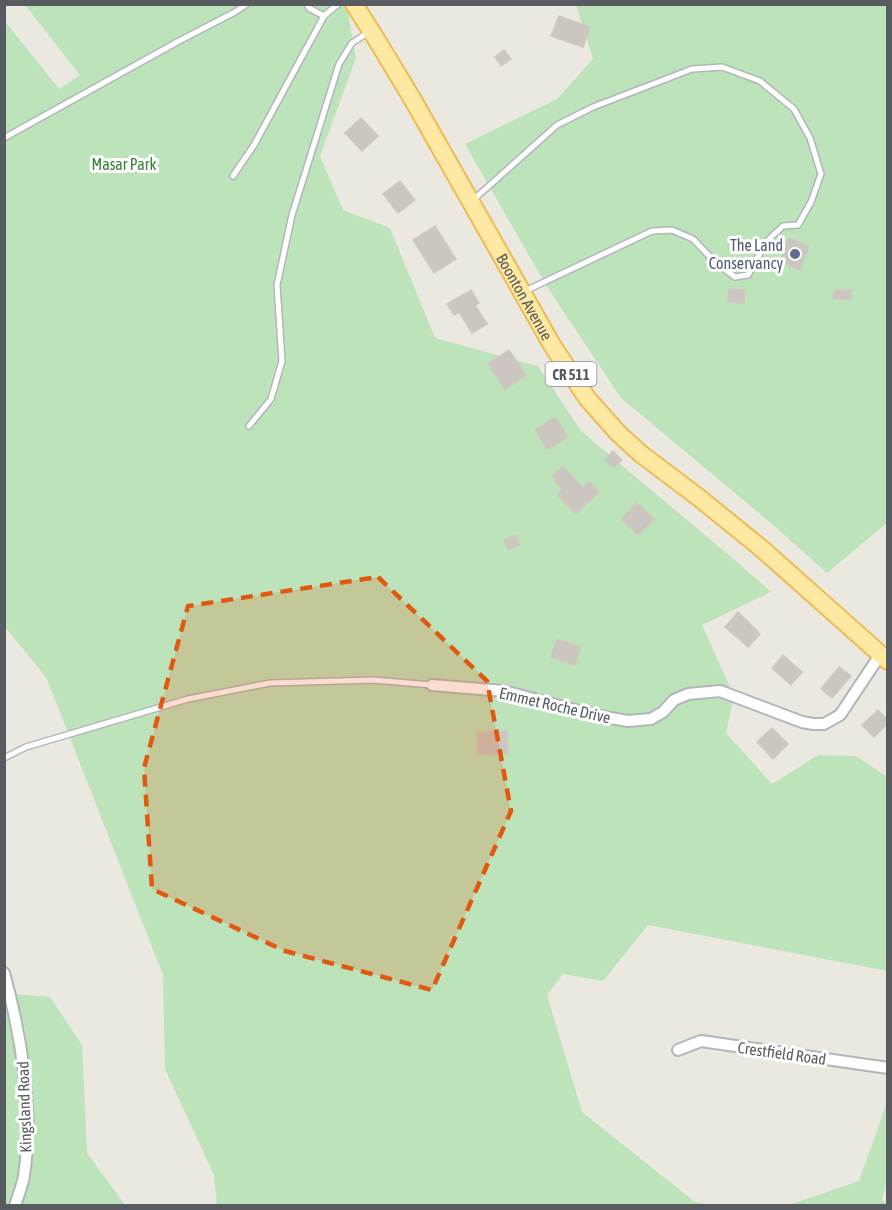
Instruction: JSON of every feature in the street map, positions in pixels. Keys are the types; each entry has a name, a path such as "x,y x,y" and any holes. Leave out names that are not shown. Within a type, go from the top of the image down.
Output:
{"main road":[{"name":"Boonton Avenue","path":"354,4 413,100 552,345 587,398 618,433 641,454 698,496 761,548 884,658"}],"street":[{"name":"Emmet Roche Drive","path":"432,685 504,691 593,715 628,721 651,719 663,712 674,700 688,693 720,691 802,722 824,724 840,715 884,658"},
{"name":"Kingsland Road","path":"4,973 23,1062 27,1110 24,1176 15,1206"},
{"name":"Crestfield Road","path":"678,1050 701,1041 888,1068"}],"lane":[{"path":"4,138 247,4"},
{"path":"307,4 309,8 324,16"},
{"path":"233,176 254,145 324,16 338,4"},
{"path":"249,426 271,399 282,361 277,285 292,215 339,64 352,43 370,31"},
{"path":"470,202 557,125 593,107 692,69 722,67 760,81 794,109 810,138 821,174 811,202 798,225 783,226 766,242 748,275 735,277 715,262 693,238 672,230 652,231 522,293"},
{"path":"4,758 26,747 188,699 270,683 373,680 432,685"}],"highlighted area":[{"path":"378,577 487,681 511,811 432,990 285,951 152,889 144,768 188,606"}],"green space":[{"name":"Masar Park","path":"25,5 344,5 347,8 356,58 320,156 343,210 390,228 435,338 538,366 581,431 771,592 702,625 734,696 726,733 772,784 818,755 856,756 887,777 887,971 648,925 603,981 563,974 547,995 582,1112 695,1202 712,1205 217,1205 214,1175 165,1069 163,975 46,677 5,627 4,20 59,89 80,75"},
{"path":"576,5 887,5 887,523 827,573 771,523 620,397 546,285 465,144 557,99 593,59"},
{"path":"5,993 50,997 82,1045 87,1153 125,1205 5,1206"},
{"path":"887,1102 888,1176 882,1199 887,1205 789,1205 859,1181"}],"building":[{"path":"559,16 590,27 583,47 551,36"},
{"path":"504,50 511,59 501,66 495,57"},
{"path":"361,118 378,136 362,151 345,133"},
{"path":"400,181 415,200 398,213 383,194"},
{"path":"435,226 456,259 434,273 413,240"},
{"name":"The Land Conservancy","path":"789,238 809,246 800,270 780,262"},
{"path":"729,289 745,290 744,303 728,302"},
{"path":"471,290 479,303 475,305 487,324 472,333 459,312 454,315 447,304"},
{"path":"834,290 851,290 851,299 834,299"},
{"path":"509,350 526,375 505,390 488,364"},
{"path":"555,417 568,437 548,450 535,430"},
{"path":"613,451 622,460 614,468 605,459"},
{"path":"563,466 583,487 589,481 599,492 576,514 557,495 563,489 552,477"},
{"path":"637,503 654,519 638,535 621,519"},
{"path":"516,535 520,545 508,550 504,540"},
{"path":"738,612 760,634 748,647 725,627"},
{"path":"557,639 581,647 575,665 551,657"},
{"path":"783,655 802,672 791,685 772,668"},
{"path":"839,667 851,676 832,698 821,689"},
{"path":"878,710 888,720 888,723 874,737 862,725"},
{"path":"772,728 788,744 773,759 757,742"},
{"path":"507,731 508,754 478,755 477,732"}],"place":[{"name":"The Land Conservancy","path":"795,254"}]}
